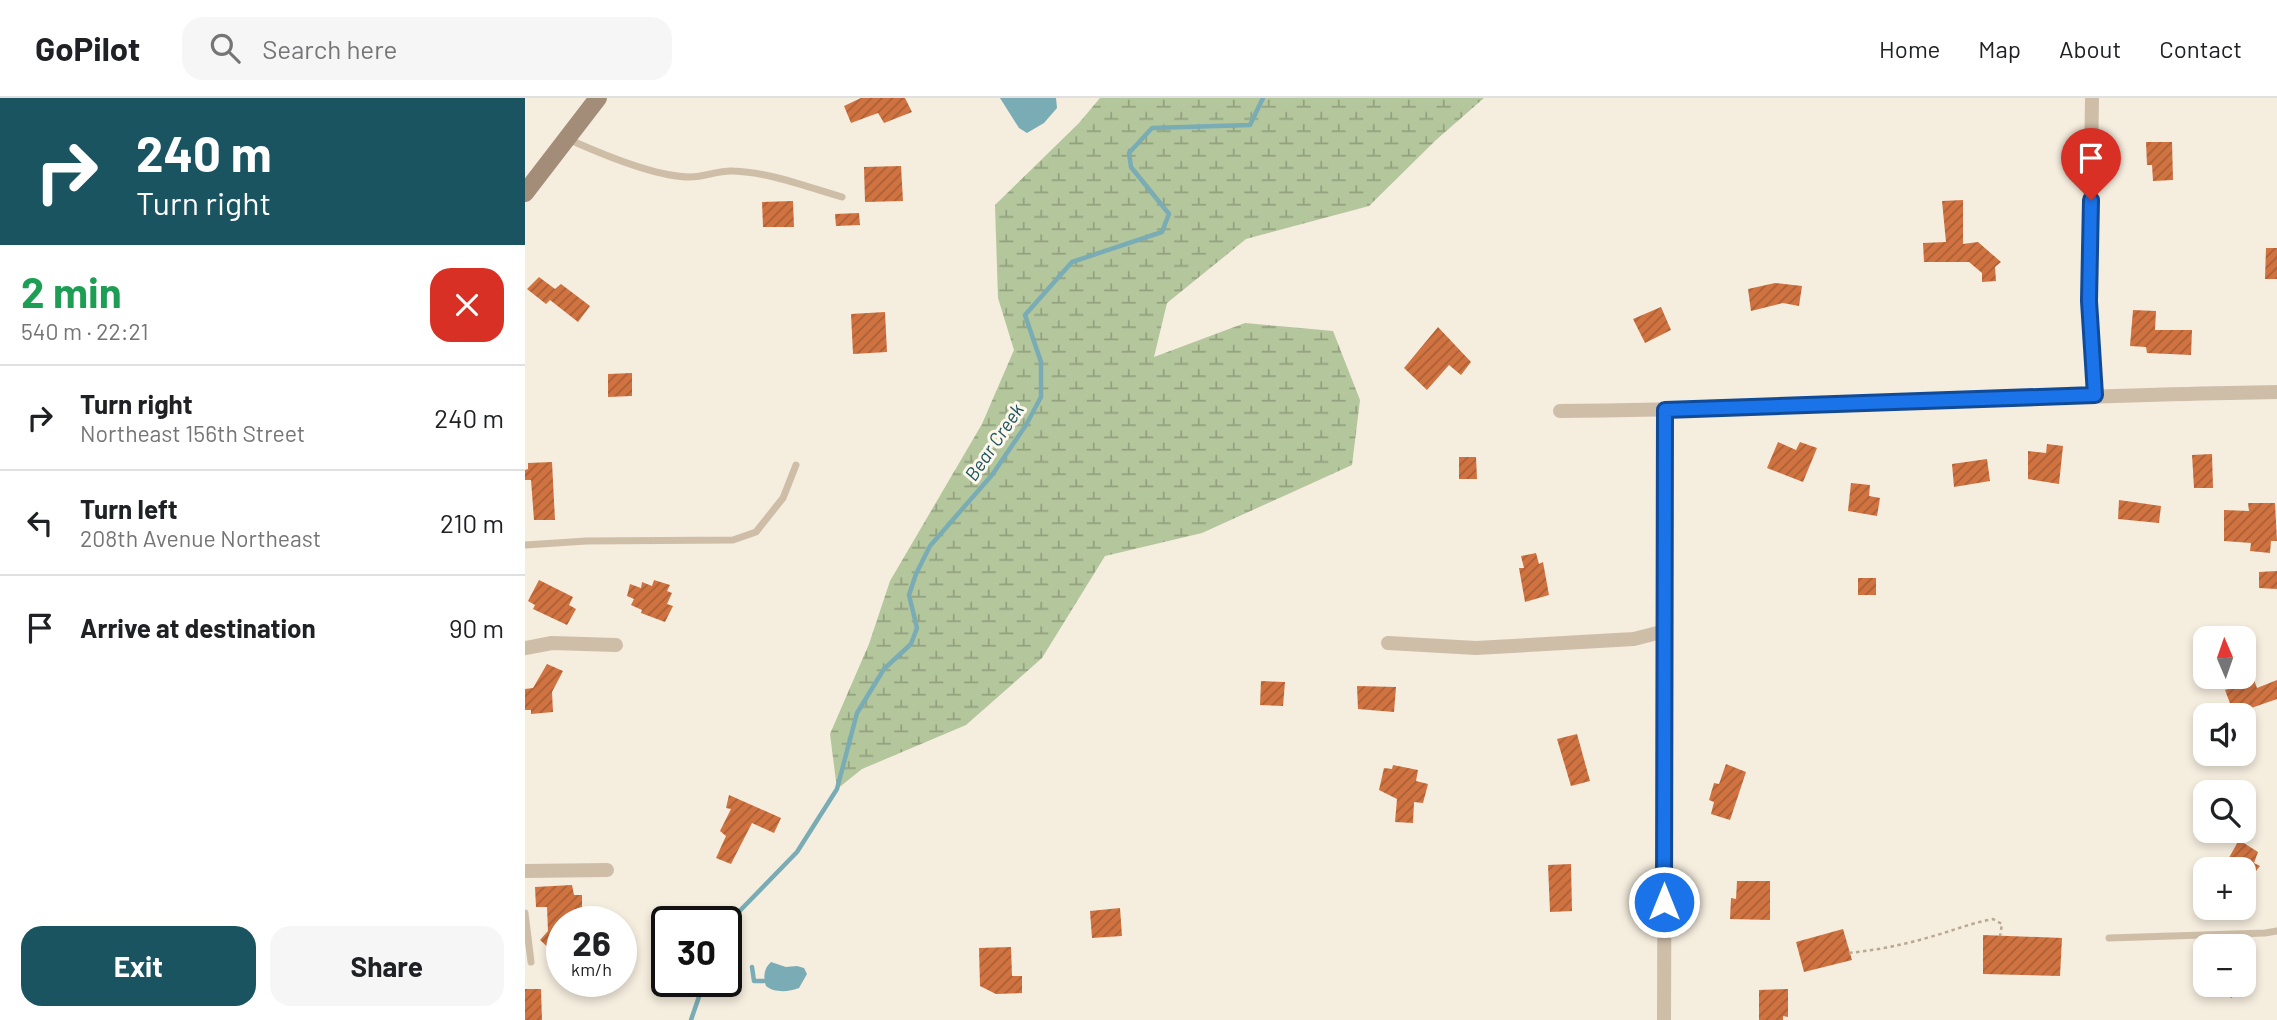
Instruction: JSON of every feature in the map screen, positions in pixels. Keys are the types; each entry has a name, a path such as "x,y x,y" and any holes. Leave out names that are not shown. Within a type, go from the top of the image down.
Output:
{"street":[{"path":"525,192 598,98"},
{"path":"2092,98 2089,301 2095,395"},
{"path":"1560,411 2277,392"},
{"path":"1664,1020 1665,410"},
{"path":"1388,643 1476,648 1634,639 1665,631"},
{"path":"525,648 552,643 617,645"},
{"path":"525,871 607,870"}],"lane":[{"path":"568,139 606,156 660,172 690,177 731,170 772,177 842,197"},
{"path":"525,545 587,541 733,540 756,532 783,498 796,465"},
{"path":"525,913 531,962"},
{"path":"2109,938 2277,931"}],"path":[{"path":"1849,953 1889,948 1931,937 1968,923 1993,919 2002,924 2000,936"}],"green space":[{"path":"1100,98 1484,98 1436,140 1369,206 1246,239 1167,303 1154,357 1245,323 1333,331 1360,400 1352,465 1202,533 1105,556 1042,658 966,725 862,769 837,789 830,734 869,644 890,581 982,424 1014,350 998,298 995,205 1079,123"}],"water":[{"path":"1000,98 1056,98 1057,108 1044,123 1027,133 1019,128"},
{"path":"771,962 786,967 804,968 807,974 799,988 782,991 766,986 765,973"}],"building":[{"path":"861,98 905,98 912,112 884,123 878,113 851,123 844,106"},
{"path":"2146,142 2172,142 2173,180 2153,181 2152,165 2147,165"},
{"path":"901,166 903,201 865,202 864,167"},
{"path":"1963,200 1963,244 1978,242 2001,262 1995,267 1996,281 1982,282 1982,273 1969,262 1924,262 1923,243 1946,242 1942,201"},
{"path":"793,201 794,227 763,227 762,202"},
{"path":"859,213 860,225 836,226 835,214"},
{"path":"2266,248 2277,248 2277,279 2265,279"},
{"path":"539,277 555,289 561,284 590,306 578,322 550,300 546,304 527,289"},
{"path":"1775,283 1802,286 1799,306 1783,303 1751,311 1748,289"},
{"path":"1661,307 1671,330 1645,343 1633,319"},
{"path":"2133,310 2156,311 2155,330 2192,330 2191,355 2147,353 2146,347 2130,346"},
{"path":"885,312 887,352 853,354 851,314"},
{"path":"1438,327 1471,362 1461,375 1449,365 1427,390 1404,368"},
{"path":"632,373 632,396 608,397 608,374"},
{"path":"1778,442 1796,450 1800,442 1817,448 1803,482 1767,468"},
{"path":"2047,444 2063,446 2059,484 2028,479 2028,451 2046,453"},
{"path":"2212,454 2213,488 2194,488 2192,455"},
{"path":"1459,457 1476,457 1477,479 1459,479"},
{"path":"1987,459 1990,481 1954,487 1952,464"},
{"path":"552,462 555,520 534,520 531,480 525,480 525,470 528,469 528,463"},
{"path":"1851,483 1870,485 1869,496 1880,498 1877,516 1848,511"},
{"path":"2119,500 2161,506 2159,523 2118,519"},
{"path":"2248,503 2275,503 2277,541 2271,541 2270,553 2250,551 2251,543 2224,541 2224,510 2249,511"},
{"path":"1536,553 1539,564 1543,562 1549,595 1525,602 1519,568 1524,568 1521,556"},
{"path":"2277,571 2277,589 2259,588 2259,572"},
{"path":"1858,578 1876,578 1876,595 1858,595"},
{"path":"539,580 573,597 569,605 576,609 567,625 533,609 535,605 528,601"},
{"path":"654,580 670,585 667,591 672,593 667,604 673,606 665,622 641,613 642,610 631,605 634,599 627,596 630,584 641,588 642,582 652,586"},
{"path":"547,664 563,671 552,692 553,712 531,714 531,710 525,710 525,689 533,688"},
{"path":"2277,680 2277,699 2256,706 2256,703 2230,703 2225,690 2256,690 2256,685 2257,688"},
{"path":"1261,681 1285,682 1283,706 1260,705"},
{"path":"1357,686 1396,687 1394,712 1358,709"},
{"path":"1577,734 1590,781 1571,786 1557,739"},
{"path":"1726,764 1746,772 1730,820 1711,814 1714,802 1709,800 1714,783 1719,784"},
{"path":"1393,765 1418,770 1416,781 1428,784 1423,803 1414,802 1413,823 1395,822 1397,799 1379,790 1384,768 1392,769"},
{"path":"729,795 781,818 774,833 752,823 731,864 716,858 726,836 720,831 731,809 726,808"},
{"path":"2237,843 2244,843 2258,852 2256,858 2229,857"},
{"path":"1571,864 1572,911 1550,912 1548,865"},
{"path":"1737,881 1770,881 1770,920 1730,919 1731,898 1736,899"},
{"path":"572,885 574,895 582,895 582,906 536,907 535,887"},
{"path":"1120,908 1122,936 1092,938 1090,911"},
{"path":"1843,929 1852,960 1804,972 1796,942"},
{"path":"546,933 546,946 540,940"},
{"path":"1983,935 2062,938 2060,976 1983,974"},
{"path":"1011,947 1012,976 1022,976 1022,993 996,994 980,986 979,948"},
{"path":"525,989 541,989 542,1020 525,1020"},
{"path":"1788,989 1788,1017 1783,1016 1783,1020 1759,1020 1759,990"}],"waterway":[{"name":"Bear Creek","path":"742,909 797,852 837,789 857,713 884,669 911,644 917,628 909,595 930,546 992,475 1026,425 1041,397 1041,362 1025,315 1072,262 1162,232 1169,214 1131,167 1129,153 1152,128 1250,125 1263,98"},
{"path":"752,967 754,981 764,981"},
{"name":"Bear Creek","path":"691,1020 699,997"}],"route":[{"path":"1664,902 1665,410 2095,395 2089,301 2091,200"}]}
